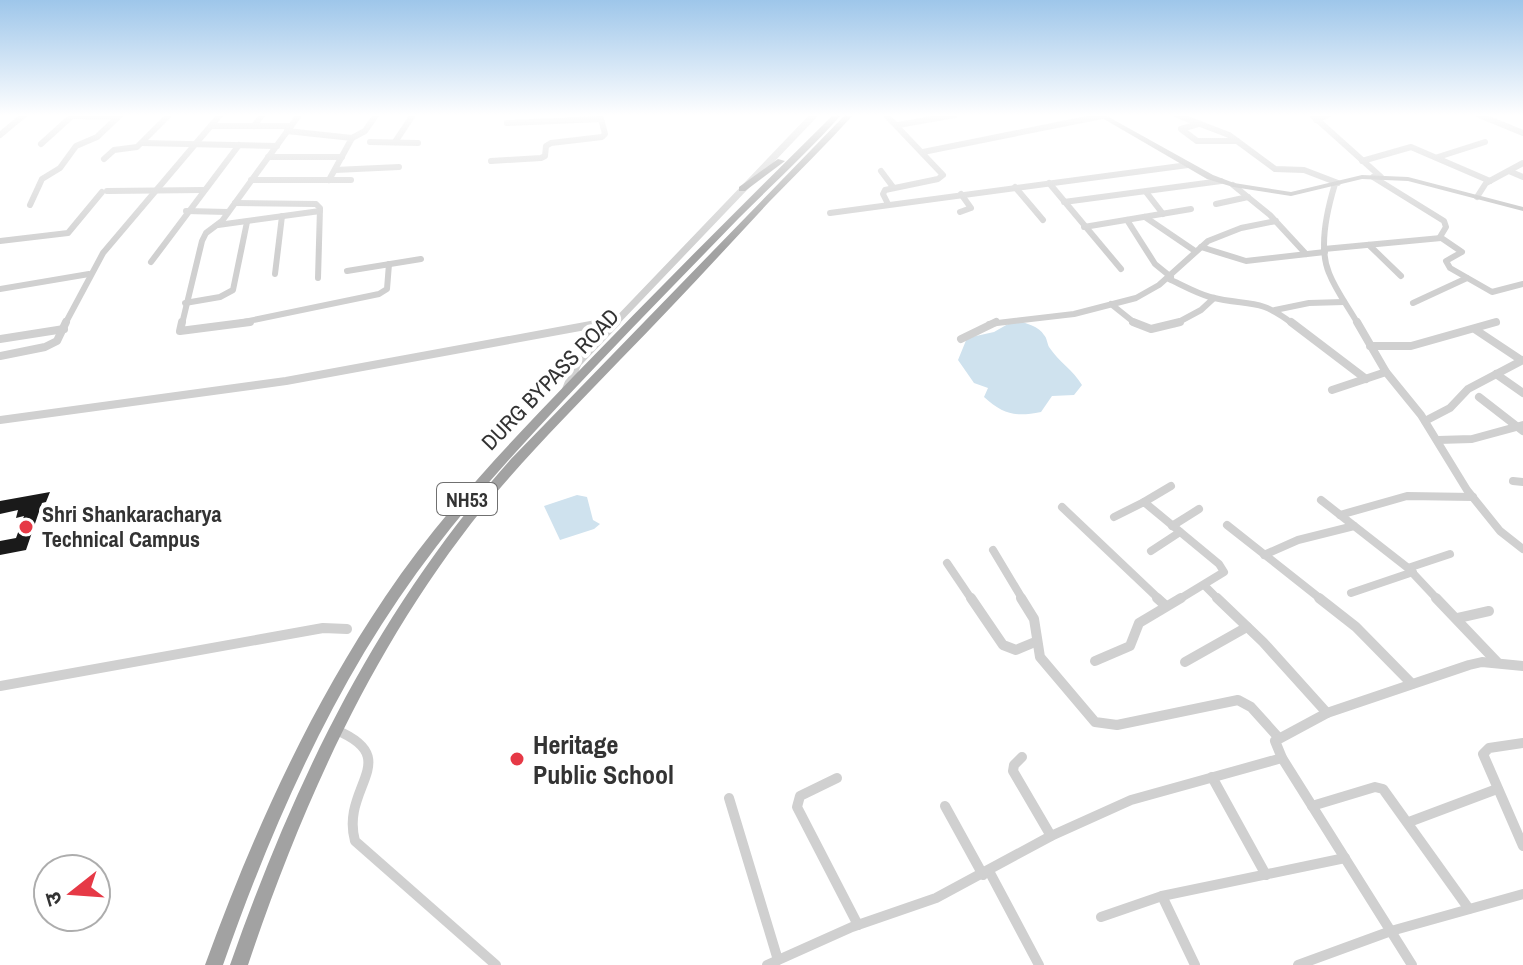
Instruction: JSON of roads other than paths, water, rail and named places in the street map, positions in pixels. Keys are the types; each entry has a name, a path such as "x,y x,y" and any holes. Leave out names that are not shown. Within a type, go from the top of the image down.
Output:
{"highway":[{"path":"742,189 786,160"},
{"name":"DURG BYPASS ROAD","path":"214,965 244,878 344,672 391,598 459,508 529,427 792,160"},
{"name":"DURG BYPASS ROAD","path":"239,965 288,829 377,650 476,507 806,160"}],"main road":[{"path":"1179,160 1233,185 1291,194 1377,177 1408,179 1523,209"}],"street":[{"path":"30,205 42,179 60,168 66,160"},
{"path":"0,356 51,345 64,329 89,274 181,160"},
{"path":"151,262 186,211 227,160"},
{"path":"266,160 228,212 206,233 180,331 264,320 379,294 387,289 389,264"},
{"path":"329,180 340,160"},
{"path":"491,161 509,160"},
{"path":"566,391 577,363 729,207 770,160"},
{"path":"888,204 883,192 893,187 942,177 942,171 931,160"},
{"path":"1263,160 1275,169 1304,170 1336,184 1328,206 1325,251 1328,272 1386,372 1425,421 1473,497 1500,531 1523,549"},
{"path":"1365,160 1362,161 1377,177 1444,221 1446,227 1441,238"},
{"path":"1442,160 1490,181"},
{"path":"1477,197 1481,187 1523,163"},
{"path":"830,213 1188,165"},
{"path":"335,170 399,167"},
{"path":"881,171 893,187"},
{"path":"1509,171 1523,177"},
{"path":"251,180 351,180"},
{"path":"1064,202 1221,181"},
{"path":"1049,183 1121,269"},
{"path":"1233,185 1276,221 1306,254"},
{"path":"1015,187 1043,220"},
{"path":"0,241 68,233 104,191 203,190"},
{"path":"1146,192 1163,214"},
{"path":"960,212 971,208 961,194"},
{"path":"1216,204 1248,197"},
{"path":"235,203 316,204 320,211 318,278"},
{"path":"1084,227 1191,209"},
{"path":"186,211 228,212"},
{"path":"217,225 320,211"},
{"path":"275,274 282,216"},
{"path":"1145,217 1198,249 1246,261 1441,238 1462,252 1445,263 1467,278 1494,293 1522,285"},
{"path":"1127,220 1153,261 1170,278 1214,298 1254,302 1275,310 1366,379"},
{"path":"961,339 981,325 1002,320 1062,315 1139,297 1170,278 1198,249 1226,230 1276,221"},
{"path":"185,303 220,297 233,290 247,222"},
{"path":"1369,245 1401,276"},
{"path":"347,271 421,259"},
{"path":"0,289 89,274"},
{"path":"1413,303 1467,278"},
{"path":"1111,304 1140,326 1153,329 1199,314 1214,298"},
{"path":"1275,310 1309,303 1344,302"},
{"path":"0,420 286,381 617,320"},
{"path":"1370,346 1411,346 1496,322"},
{"path":"0,339 64,329"},
{"path":"1425,421 1450,408 1464,392 1522,360 1476,330"},
{"path":"1332,390 1386,372"},
{"path":"1496,374 1523,393"},
{"path":"1479,397 1521,428"},
{"path":"1438,440 1472,439 1521,428"},
{"path":"1513,481 1523,482"},
{"path":"1114,517 1171,486"},
{"path":"1340,515 1407,496 1473,497"},
{"path":"1321,500 1411,570 1497,662"},
{"path":"1095,661 1130,646 1139,623 1224,574 1223,568 1144,502"},
{"path":"1062,507 1166,606"},
{"path":"1151,551 1199,509"},
{"path":"1227,525 1356,627 1412,684"},
{"path":"1264,555 1298,540 1354,526"},
{"path":"993,550 1034,619 1035,642 1044,662 1095,722 1117,725 1238,700 1251,707 1278,737"},
{"path":"1351,593 1450,554"},
{"path":"947,563 1003,645 1016,650 1035,642"},
{"path":"1204,585 1327,713"},
{"path":"1458,618 1489,611"},
{"path":"1185,662 1247,627"},
{"path":"0,686 323,628 347,629"},
{"path":"1412,965 1275,745 1278,737 1327,713 1469,665 1497,662 1523,666"},
{"path":"336,730 358,736 369,752 369,767 350,822 350,832 355,841 496,965"},
{"path":"1523,743 1489,748 1483,754 1523,846"},
{"path":"1022,757 1014,765 1013,771 1051,836"},
{"path":"729,798 772,963 858,925 936,898 1051,836 1131,800 1282,758"},
{"path":"1212,777 1266,875"},
{"path":"837,778 800,796 797,807 858,925"},
{"path":"1312,806 1375,787 1389,796 1469,909"},
{"path":"1409,822 1497,789"},
{"path":"945,806 1039,965"},
{"path":"1101,917 1162,896 1345,858"},
{"path":"1298,965 1391,931 1523,894"},
{"path":"1162,896 1195,965"}],"water":[{"path":"1015,320 1042,332 1049,347 1082,385 1074,395 1052,396 1041,412 1017,414 998,408 984,397 988,388 974,383 958,360 967,338 994,332"},
{"path":"577,495 587,497 593,520 600,524 594,529 560,540 544,506"}],"place":[{"name":"Shri Shankaracharya Technical Campus","path":"26,527"},
{"name":"Heritage Public School","path":"517,759"}]}
